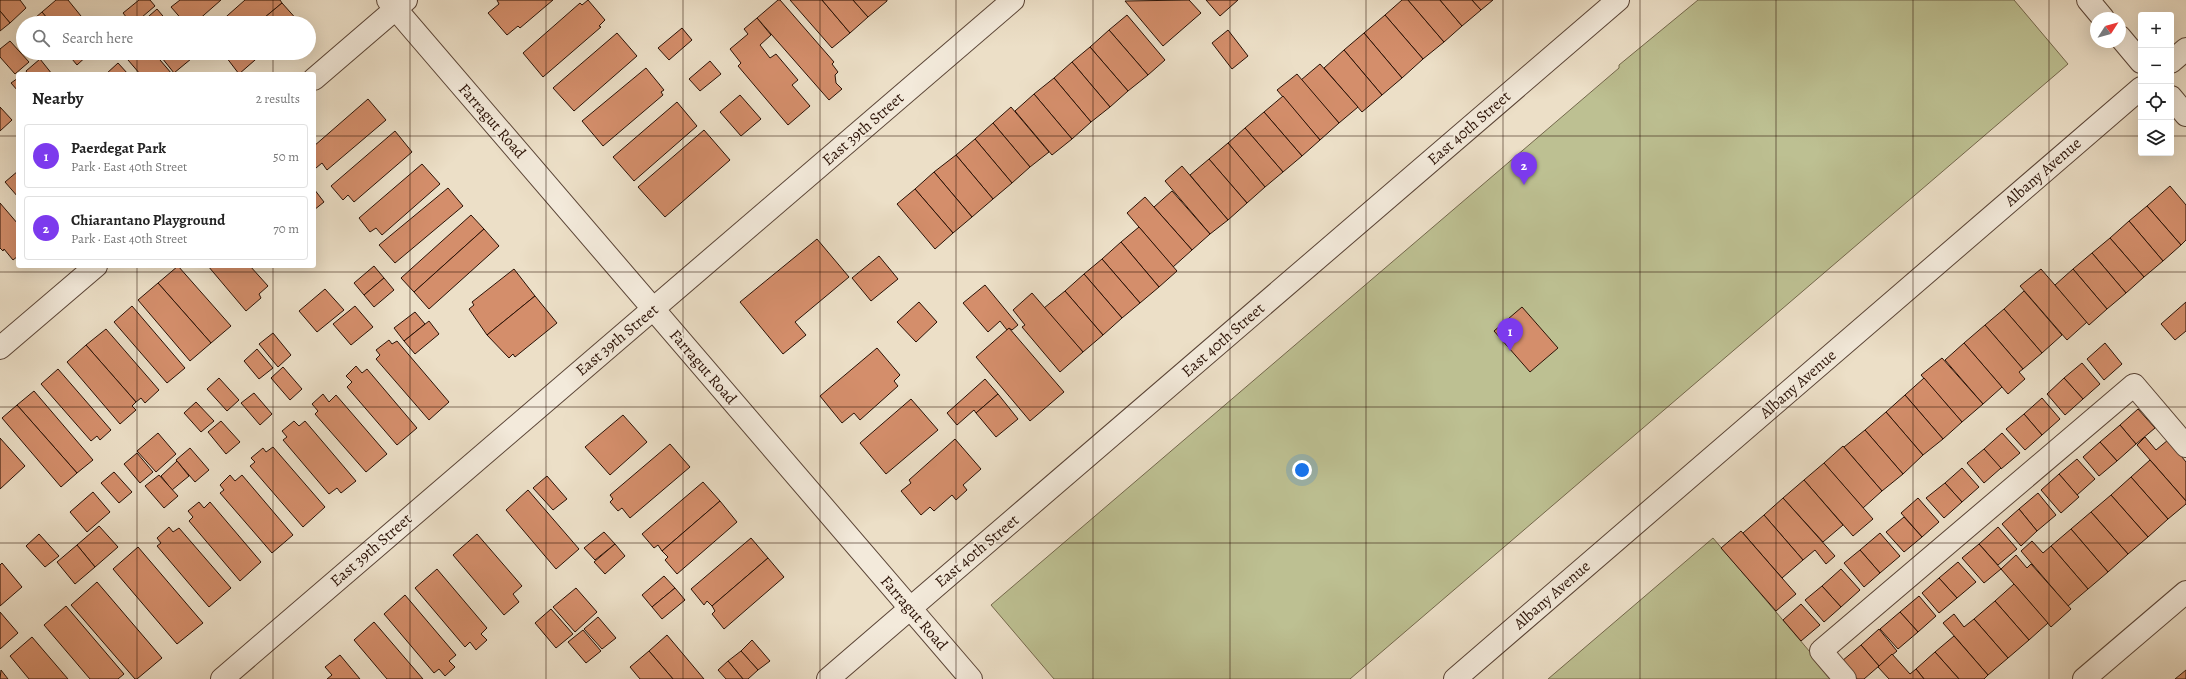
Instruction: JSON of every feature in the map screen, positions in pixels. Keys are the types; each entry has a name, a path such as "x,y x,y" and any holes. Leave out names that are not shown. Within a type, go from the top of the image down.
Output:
{"street":[{"name":"East 39th Street","path":"222,679 1013,0"},
{"name":"East 40th Street","path":"828,679 1618,0"},
{"path":"2088,0 2099,12"},
{"name":"Farragut Road","path":"396,3 653,309 971,679"},
{"path":"316,77 396,3"},
{"path":"2126,45 2138,59"},
{"path":"2174,59 2186,49"},
{"name":"Albany Avenue","path":"1455,679 2138,91"},
{"path":"2174,101 2186,115"},
{"path":"0,348 94,268"},
{"path":"1845,679 1821,651 2134,385 2186,446"},
{"path":"2084,679 2186,592"}],"green space":[{"path":"1698,0 2014,0 2068,64 1350,679 1054,679 991,605 1619,68 1619,65"},
{"path":"1713,538 1833,679 1548,679"}],"building":[{"path":"0,0 20,0 26,8 10,23 0,11"},
{"path":"56,0 68,0 81,16 45,16 42,12"},
{"path":"139,0 150,0 155,6 143,16 125,16 123,13"},
{"path":"180,0 221,0 203,16 179,16 171,7"},
{"path":"245,0 280,0 282,3 266,16 227,16"},
{"path":"497,0 553,0 520,28 518,26 507,35 488,13 499,4"},
{"path":"588,0 605,20 599,26 601,27 543,77 523,53 580,3 582,5"},
{"path":"778,0 780,0 834,62 832,64 838,72 835,75 836,83 842,89 829,100 757,18"},
{"path":"790,0 822,0 850,33 832,48"},
{"path":"822,0 853,0 868,17 850,33"},
{"path":"853,0 887,0 887,1 868,17"},
{"path":"1189,0 1201,13 1163,46 1125,1"},
{"path":"1206,0 1238,0 1220,16"},
{"path":"1402,0 1408,0 1444,42 1423,59 1385,15"},
{"path":"1408,0 1440,0 1462,26 1444,42"},
{"path":"1440,0 1472,0 1481,10 1462,26"},
{"path":"1472,0 1493,0 1481,10"},
{"path":"282,3 294,16 266,16"},
{"path":"157,9 163,16 149,16"},
{"path":"0,11 10,23 0,31"},
{"path":"42,12 45,16 37,16"},
{"path":"1127,15 1165,60 1148,75 1109,30"},
{"path":"1385,15 1423,59 1402,78 1364,33"},
{"path":"757,18 771,35 760,45 770,58 776,54 798,80 792,85 810,106 788,125 738,66 741,63 730,49 748,34 744,29"},
{"path":"682,28 692,40 669,60 658,48"},
{"path":"1109,30 1148,75 1128,91 1090,47"},
{"path":"1228,30 1248,56 1232,69 1212,43"},
{"path":"617,33 637,56 574,111 553,88"},
{"path":"1364,33 1402,78 1382,95 1344,50"},
{"path":"10,41 16,48 16,60 27,60 29,62 15,74 0,57 0,49"},
{"path":"1090,47 1128,91 1110,107 1072,62"},
{"path":"1344,50 1382,95 1362,112 1324,68"},
{"path":"41,60 50,72 27,72"},
{"path":"73,60 82,60 77,65"},
{"path":"128,60 160,60 170,72 138,72"},
{"path":"164,60 190,60 175,72 173,72"},
{"path":"228,60 255,60 241,72 237,72"},
{"path":"710,61 721,74 700,91 689,79"},
{"path":"1072,62 1110,107 1091,122 1054,78"},
{"path":"118,63 126,72 108,72"},
{"path":"1320,64 1358,107 1339,123 1301,80"},
{"path":"646,68 664,90 661,92 663,95 603,146 582,121"},
{"path":"1297,74 1339,123 1320,140 1277,90"},
{"path":"1054,78 1091,122 1072,139 1034,94"},
{"path":"16,79 16,89 11,83"},
{"path":"1034,94 1072,139 1052,155 1015,111"},
{"path":"740,95 761,119 741,136 720,112"},
{"path":"1283,96 1320,140 1302,156 1264,112"},
{"path":"368,99 386,120 327,170 322,163 316,168 316,144"},
{"path":"677,102 697,126 634,181 613,157"},
{"path":"0,107 12,120 0,131"},
{"path":"1011,107 1049,152 1030,167 993,123"},
{"path":"1264,112 1302,156 1283,172 1245,128"},
{"path":"993,123 1030,167 1012,183 975,139"},
{"path":"1245,128 1283,172 1265,187 1228,143"},
{"path":"704,130 730,160 665,217 638,187"},
{"path":"395,131 412,152 354,202 348,195 343,200 331,186"},
{"path":"975,139 1012,183 993,199 956,155"},
{"path":"1228,143 1265,187 1247,203 1209,159"},
{"path":"956,155 993,199 972,217 934,172"},
{"path":"1209,159 1247,203 1228,220 1190,175"},
{"path":"422,164 440,184 382,235 376,228 370,232 359,218"},
{"path":"1182,166 1228,220 1210,234 1165,181"},
{"path":"934,172 972,217 953,233 915,189"},
{"path":"16,173 16,195 5,182"},
{"path":"2170,186 2186,205 2186,240 2181,245 2147,206"},
{"path":"448,188 463,206 395,263 379,245"},
{"path":"915,189 953,233 935,249 897,204"},
{"path":"1172,191 1210,234 1192,250 1154,207"},
{"path":"316,192 324,202 316,208"},
{"path":"1145,197 1192,250 1173,267 1127,213"},
{"path":"0,203 16,222 16,258 13,260 4,249 3,251 0,248"},
{"path":"2147,206 2181,245 2163,261 2129,221"},
{"path":"471,215 484,229 414,292 401,278"},
{"path":"2129,221 2163,261 2144,277 2110,238"},
{"path":"1139,227 1177,271 1159,287 1121,242"},
{"path":"484,229 499,246 429,309 414,292"},
{"path":"2110,238 2144,277 2126,293 2092,253"},
{"path":"817,239 849,277 795,322 806,335 783,354 740,302"},
{"path":"1121,242 1159,287 1140,303 1102,259"},
{"path":"2092,253 2126,293 2107,309 2073,269"},
{"path":"879,256 898,279 871,301 852,278"},
{"path":"1102,259 1140,303 1122,318 1084,274"},
{"path":"374,266 384,278 364,295 354,283"},
{"path":"176,268 180,268 231,326 211,343 158,283"},
{"path":"210,268 252,268 268,286 259,294 261,298 246,311"},
{"path":"514,269 535,296 487,335 469,309 474,305 472,302"},
{"path":"2041,269 2087,322 2067,340 2020,286"},
{"path":"2073,269 2107,309 2089,325 2055,285"},
{"path":"1084,274 1122,318 1103,335 1065,291"},
{"path":"384,278 394,290 374,307 364,295"},
{"path":"158,283 211,343 190,361 138,300"},
{"path":"985,285 1018,325 1012,330 1009,328 1007,330 1000,321 988,332 963,303"},
{"path":"325,289 344,310 317,332 299,311"},
{"path":"1065,291 1103,335 1083,352 1044,308"},
{"path":"2024,291 2062,335 2042,353 2004,309"},
{"path":"1032,293 1083,352 1060,372 1022,327 1025,325 1013,310"},
{"path":"535,296 557,323 515,357 513,354 509,358 487,335"},
{"path":"919,302 937,322 916,342 897,322"},
{"path":"2186,302 2186,331 2175,340 2161,324"},
{"path":"132,306 185,368 167,383 114,322"},
{"path":"355,306 373,327 351,345 333,324"},
{"path":"1522,307 1558,348 1530,372 1494,331"},
{"path":"2004,309 2042,353 2023,369 1985,325"},
{"path":"415,312 425,324 404,341 394,328"},
{"path":"429,321 439,334 415,354 404,341"},
{"path":"1985,325 2023,369 2019,372 2025,379 2008,394 1964,343"},
{"path":"1009,328 1064,392 1030,421 976,357"},
{"path":"106,329 159,390 145,403 141,398 136,402 86,345"},
{"path":"273,333 291,355 278,367 259,344"},
{"path":"389,340 392,344 397,341 449,402 429,420 376,359 380,355 376,350"},
{"path":"1964,343 2002,387 1983,404 1945,360"},
{"path":"2105,343 2122,364 2104,380 2087,359"},
{"path":"86,345 136,402 132,406 136,410 120,424 67,362"},
{"path":"877,348 900,375 894,381 898,386 860,420 854,413 842,423 820,396"},
{"path":"257,349 273,368 259,379 244,361"},
{"path":"1942,358 1983,404 1962,422 1921,375"},
{"path":"2082,363 2100,384 2083,399 2064,378"},
{"path":"356,366 362,373 367,369 417,428 397,445 347,387 352,382 346,376"},
{"path":"283,367 302,389 290,400 271,378"},
{"path":"58,369 111,430 100,440 97,436 91,441 41,384"},
{"path":"219,378 239,400 227,411 207,389"},
{"path":"1924,378 1962,422 1943,439 1905,395"},
{"path":"2064,378 2083,399 2065,415 2047,394"},
{"path":"985,379 998,394 976,413 974,410 957,425 947,413"},
{"path":"34,391 93,460 77,473 17,405"},
{"path":"254,393 272,414 260,425 241,403"},
{"path":"323,394 329,402 336,395 387,454 366,472 315,414 318,411 312,404"},
{"path":"998,394 1018,419 996,437 976,413"},
{"path":"1905,395 1943,439 1923,455 1886,412"},
{"path":"2042,398 2060,419 2042,435 2024,414"},
{"path":"911,399 938,430 886,474 860,443"},
{"path":"196,402 214,421 201,432 184,413"},
{"path":"17,405 77,473 61,487 2,418"},
{"path":"2138,409 2155,428 2136,444 2120,425"},
{"path":"1886,412 1923,455 1903,474 1865,430"},
{"path":"2024,414 2042,435 2025,450 2006,429"},
{"path":"623,415 647,442 610,475 585,447"},
{"path":"221,421 240,442 226,454 208,432"},
{"path":"294,421 299,426 305,421 356,481 341,493 337,488 329,494 283,440 287,437 282,431"},
{"path":"2120,425 2136,444 2117,461 2100,442"},
{"path":"1865,430 1903,474 1882,491 1844,447"},
{"path":"158,433 176,454 156,472 137,451"},
{"path":"2002,433 2020,453 2001,469 1984,449"},
{"path":"2145,437 2156,450 2168,440 2186,462 2186,501 2137,445"},
{"path":"0,438 25,466 0,489"},
{"path":"955,439 981,469 963,485 967,490 956,500 952,495 934,511 930,507 921,515 901,491 911,483 909,480"},
{"path":"2100,442 2117,461 2099,476 2083,457"},
{"path":"670,444 690,467 630,518 622,508 618,511 610,502 613,499 610,495"},
{"path":"1843,446 1882,491 1863,508 1824,463"},
{"path":"273,447 325,507 303,527 250,466 255,462 251,458 263,448 266,452"},
{"path":"190,448 209,470 195,482 176,460"},
{"path":"1984,449 2001,468 1984,483 1967,463"},
{"path":"137,453 153,472 140,483 124,464"},
{"path":"2077,459 2095,479 2077,495 2059,474"},
{"path":"2150,460 2186,501 2186,504 2168,519 2131,477"},
{"path":"177,461 189,476 172,490 161,476"},
{"path":"1824,463 1873,519 1853,536 1804,480"},
{"path":"1962,468 1979,487 1962,502 1945,483"},
{"path":"114,472 132,492 119,503 101,483"},
{"path":"2059,474 2079,497 2061,513 2041,490"},
{"path":"159,475 178,496 164,508 145,486"},
{"path":"230,475 235,481 242,475 293,535 272,553 220,493 224,490 220,485"},
{"path":"547,476 567,499 553,510 533,488"},
{"path":"2131,477 2168,519 2148,537 2111,495"},
{"path":"1804,480 1843,525 1823,542 1783,498"},
{"path":"703,482 720,501 662,551 658,545 654,548 642,534"},
{"path":"1945,483 1962,502 1944,518 1926,498"},
{"path":"528,490 579,549 556,569 506,510"},
{"path":"93,492 110,512 87,532 70,512"},
{"path":"2038,493 2056,515 2037,531 2019,509"},
{"path":"2111,495 2148,537 2128,554 2091,512"},
{"path":"1783,498 1835,556 1826,564 1815,550 1803,560 1764,515"},
{"path":"1918,498 1939,522 1922,537 1901,513"},
{"path":"720,501 737,522 677,574 665,560 668,557 662,551"},
{"path":"199,502 204,508 210,502 261,562 240,581 189,521 193,517 188,511"},
{"path":"2019,509 2037,531 2021,546 2002,524"},
{"path":"2091,512 2128,554 2108,572 2071,529"},
{"path":"1764,515 1803,560 1782,578 1743,533"},
{"path":"1904,517 1922,537 1904,552 1886,532"},
{"path":"99,526 118,547 95,567 77,545"},
{"path":"169,527 173,532 179,528 231,588 209,607 157,546 161,543 157,538"},
{"path":"1998,527 2017,549 1998,565 1979,544"},
{"path":"2071,529 2108,572 2088,589 2051,546"},
{"path":"1741,531 1796,594 1776,611 1721,548"},
{"path":"604,532 615,544 595,560 584,548"},
{"path":"1880,533 1900,556 1880,573 1860,550"},
{"path":"39,534 59,556 45,567 26,546"},
{"path":"477,534 522,586 513,594 519,602 504,615 453,555"},
{"path":"751,538 768,558 712,606 707,601 704,605 691,589"},
{"path":"2032,541 2043,553 2051,546 2088,589 2068,606 2021,551"},
{"path":"615,544 625,556 605,574 594,562"},
{"path":"1979,544 2001,569 1984,583 1962,558"},
{"path":"77,545 95,567 75,584 57,562"},
{"path":"138,547 203,623 177,644 113,569"},
{"path":"1860,550 1880,573 1864,587 1844,563"},
{"path":"2016,555 2027,568 2031,564 2071,609 2051,627 2001,569"},
{"path":"768,558 784,577 724,629 712,614 715,611 712,606"},
{"path":"1958,562 1976,582 1957,598 1939,578"},
{"path":"2,563 22,587 0,606 0,565"},
{"path":"437,569 487,628 481,634 487,640 476,650 470,642 465,647 415,588"},
{"path":"1841,569 1860,590 1841,607 1822,586"},
{"path":"664,576 675,588 652,607 642,595"},
{"path":"1939,578 1957,598 1939,613 1922,593"},
{"path":"97,582 162,658 137,679 135,679 71,605"},
{"path":"2014,584 2048,623 2029,640 1995,601"},
{"path":"1822,586 1841,607 1824,622 1805,600"},
{"path":"576,588 597,612 575,632 553,607"},
{"path":"675,588 685,600 662,619 652,607"},
{"path":"405,595 456,655 449,661 455,667 445,676 439,669 434,673 384,614"},
{"path":"1919,596 1936,616 1918,632 1900,612"},
{"path":"1995,601 2029,640 2008,658 1974,619"},
{"path":"1801,604 1820,625 1801,641 1783,620"},
{"path":"66,606 124,674 118,679 90,679 44,625"},
{"path":"551,609 573,634 556,648 535,623"},
{"path":"0,612 18,633 0,649"},
{"path":"1900,612 1918,632 1898,649 1880,629"},
{"path":"1954,614 1964,627 1974,619 2008,658 1988,675 1943,623"},
{"path":"598,617 616,638 602,649 584,629"},
{"path":"374,622 423,679 387,679 354,640"},
{"path":"1879,629 1897,651 1879,666 1861,645"},
{"path":"583,630 601,651 586,663 568,642"},
{"path":"667,635 704,679 673,679 649,651"},
{"path":"1954,636 1988,675 1984,679 1959,679 1935,652"},
{"path":"32,637 68,679 29,679 10,656"},
{"path":"752,640 770,661 758,670 741,651"},
{"path":"1861,645 1879,666 1864,679 1857,679 1842,661"},
{"path":"649,651 673,679 640,679 630,667"},
{"path":"741,651 758,670 748,679 743,679 728,661"},
{"path":"1935,652 1959,679 1924,679 1916,669"},
{"path":"1892,654 1910,674 1916,669 1924,679 1889,679 1878,667"},
{"path":"340,655 360,679 327,679 332,675 325,667"},
{"path":"728,661 743,679 726,679 718,670"},
{"path":"1,670 8,679 0,679"},
{"path":"2186,670 2186,679 2175,679"}],"place":[{"name":"Chiarantano Playground","path":"1524,185"},
{"name":"Paerdegat Park","path":"1510,351"}]}
